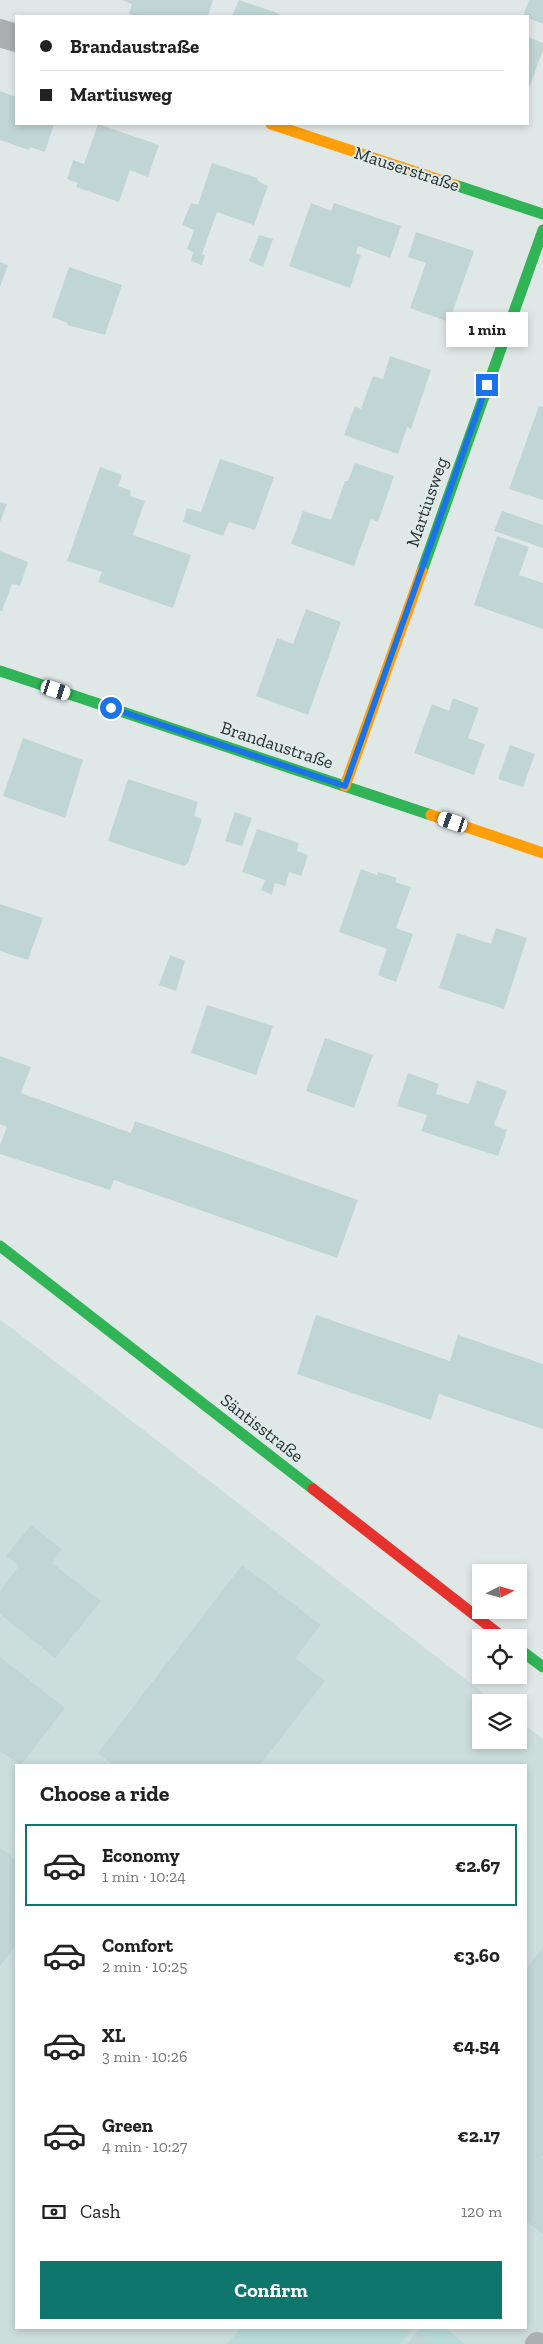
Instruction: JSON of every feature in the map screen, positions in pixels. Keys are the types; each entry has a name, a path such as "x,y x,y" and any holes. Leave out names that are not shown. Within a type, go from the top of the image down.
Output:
{"street":[{"path":"0,33 15,38"},
{"name":"Mauserstraße","path":"274,125 543,214"},
{"name":"Martiusweg","path":"345,786 543,230"},
{"name":"Brandaustraße","path":"0,671 543,852"},
{"name":"Säntisstraße","path":"0,1246 492,1629"},
{"path":"527,1655 543,1667"}],"shaded area":[{"path":"0,1319 485,1694 472,1694 472,1749 527,1749 527,1727 543,1739 543,2344 0,2344"},
{"path":"240,2329 413,2329 400,2344 227,2344"},
{"path":"417,2329 446,2329 465,2344 435,2344"}],"building":[{"path":"122,0 213,0 208,15 132,15 129,14 132,4"},
{"path":"239,0 280,14 280,15 232,15"},
{"path":"529,0 543,0 543,24 529,18 529,15 523,15"},
{"path":"529,37 543,43 543,50 529,88"},
{"path":"0,91 15,97 15,125 54,125 45,152 30,147 29,150 0,140"},
{"path":"98,125 159,145 148,177 130,170 119,202 76,187 78,183 67,179 73,160 84,164"},
{"path":"212,163 257,178 258,181 268,186 254,225 217,212 202,254 205,255 202,265 191,261 193,252 187,249 194,230 182,225 191,203 198,205"},
{"path":"311,203 331,211 334,203 401,226 390,258 358,246 356,253 361,255 350,288 289,266"},
{"path":"416,232 474,251 449,322 410,308 426,263 408,257"},
{"path":"259,235 273,239 263,267 249,261"},
{"path":"0,262 8,265 0,287"},
{"path":"69,267 122,285 105,335 67,325 68,323 52,317"},
{"path":"390,356 431,370 411,429 407,427 398,454 344,435 355,406 361,409 373,376 383,379"},
{"path":"539,406 543,407 543,500 509,489"},
{"path":"220,459 274,477 255,530 229,522 223,536 183,522 187,508 201,512"},
{"path":"355,463 394,476 378,522 371,519 354,566 291,544 303,511 331,520 345,481 348,481"},
{"path":"100,467 122,475 118,486 131,491 130,496 145,501 133,535 191,555 173,608 98,582 102,572 67,561"},
{"path":"0,502 7,504 0,522"},
{"path":"502,511 543,525 543,548 494,531"},
{"path":"497,536 529,547 519,575 543,583 543,629 474,605"},
{"path":"0,551 28,562 20,586 12,584 2,611 0,611"},
{"path":"306,609 341,622 308,715 256,696 277,638 293,644"},
{"path":"453,698 479,708 468,738 485,744 474,775 414,753 432,704 449,711"},
{"path":"23,738 83,760 65,818 3,796"},
{"path":"510,745 535,754 523,787 498,779"},
{"path":"128,779 198,802 194,816 202,819 188,863 184,866 108,841"},
{"path":"235,812 252,818 242,846 225,841"},
{"path":"257,829 299,843 297,851 308,855 301,876 289,872 285,886 275,883 272,895 261,890 265,880 242,872"},
{"path":"361,869 377,875 378,872 397,878 395,882 411,887 396,928 413,934 396,982 378,975 387,949 339,932"},
{"path":"0,904 43,918 28,960 0,951"},
{"path":"496,928 527,938 504,1009 439,988 457,933 491,944"},
{"path":"170,955 185,961 176,991 159,985"},
{"path":"207,1005 273,1026 256,1075 191,1053"},
{"path":"325,1038 373,1055 354,1108 306,1091"},
{"path":"0,1056 31,1067 21,1093 131,1133 135,1121 358,1200 337,1258 114,1180 110,1190 0,1154 0,1145 7,1127 0,1124"},
{"path":"408,1073 439,1084 436,1094 469,1104 477,1080 507,1091 494,1125 507,1130 498,1156 421,1131 427,1115 397,1106"},
{"path":"316,1315 450,1361 458,1335 543,1364 543,1429 439,1394 431,1420 297,1374"},
{"path":"31,1525 62,1549 52,1563 101,1601 55,1658 0,1614 0,1591 19,1566 6,1556"},
{"path":"242,1565 321,1625 295,1658 325,1681 261,1764 112,1764 98,1753"},
{"path":"0,1657 65,1708 22,1764 0,1751"},
{"path":"0,1848 15,1859 15,1946 0,1966"},
{"path":"543,1947 543,2155 541,2158 543,2160 543,2234 527,2222 527,1968"},
{"path":"418,2330 435,2344 407,2344"}],"traffic: fast":[{"path":"455,185 543,214"},
{"path":"422,571 543,230"},
{"path":"0,671 431,815"},
{"path":"0,1246 313,1489"},
{"path":"527,1655 543,1667"}],"traffic: slow":[{"path":"274,125 455,185"},
{"path":"345,786 422,571"},
{"path":"431,815 543,853"}],"traffic: jam":[{"path":"313,1489 492,1629"}],"route":[{"path":"111,708 345,786 487,385"}]}
